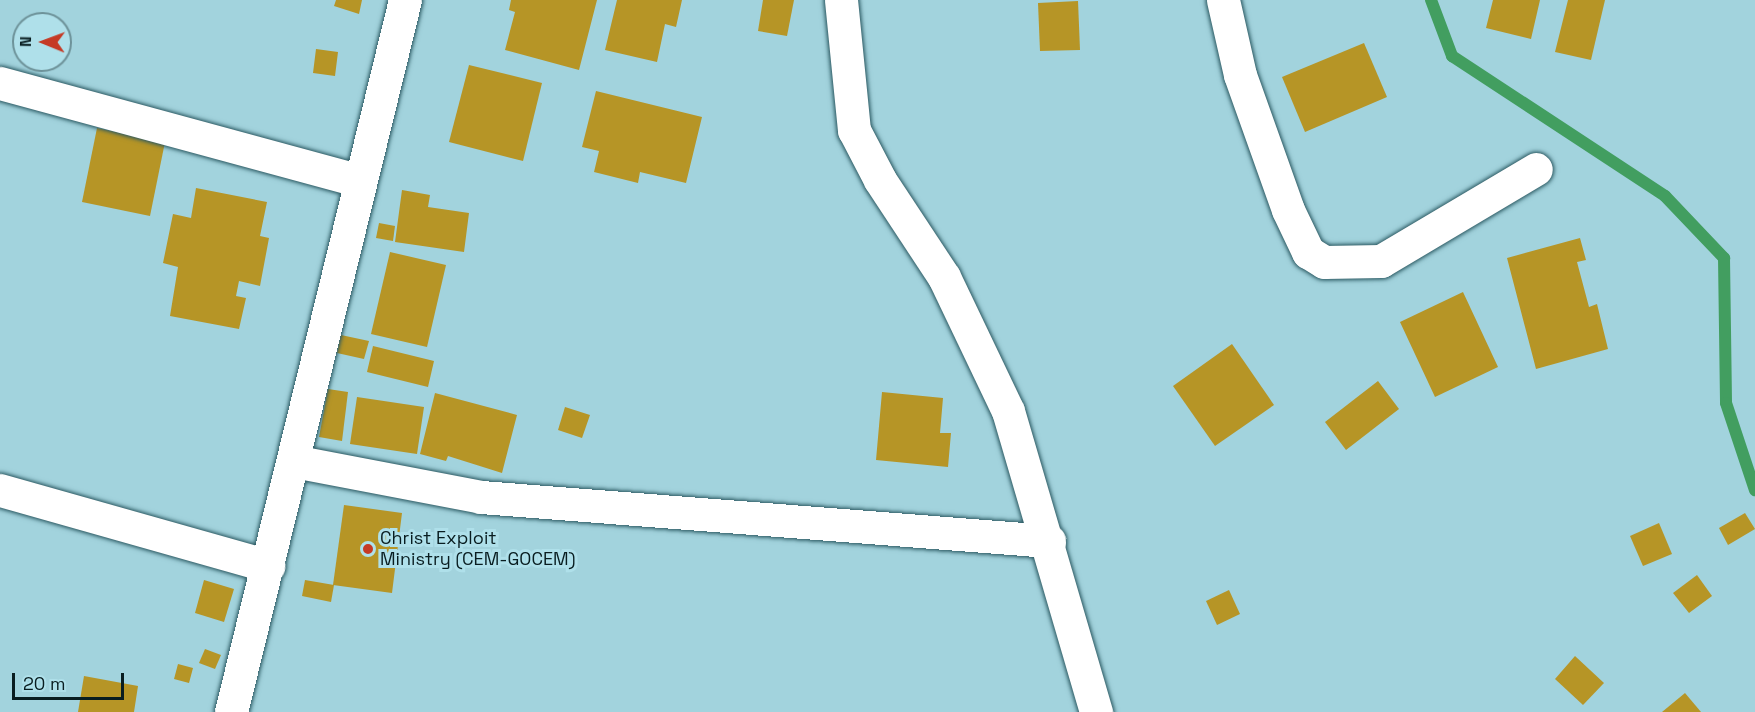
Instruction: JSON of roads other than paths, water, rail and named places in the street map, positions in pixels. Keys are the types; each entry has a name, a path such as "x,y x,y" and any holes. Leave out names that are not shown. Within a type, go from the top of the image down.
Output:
{"street":[{"path":"231,712 405,0"},
{"path":"841,0 855,130 954,297 1008,411 1049,541 1066,621 1096,712"},
{"path":"1222,0 1240,75 1288,210 1308,252 1324,262 1381,261 1536,169"},
{"path":"0,83 360,181"},
{"path":"293,461 481,496 1049,541"},
{"path":"0,490 268,566"}],"waterway":[{"path":"1431,0 1452,56 1665,196 1724,258 1726,403 1755,490"}],"place":[{"name":"Christ Exploit Ministry (CEM-GOCEM)","path":"368,549"}]}
